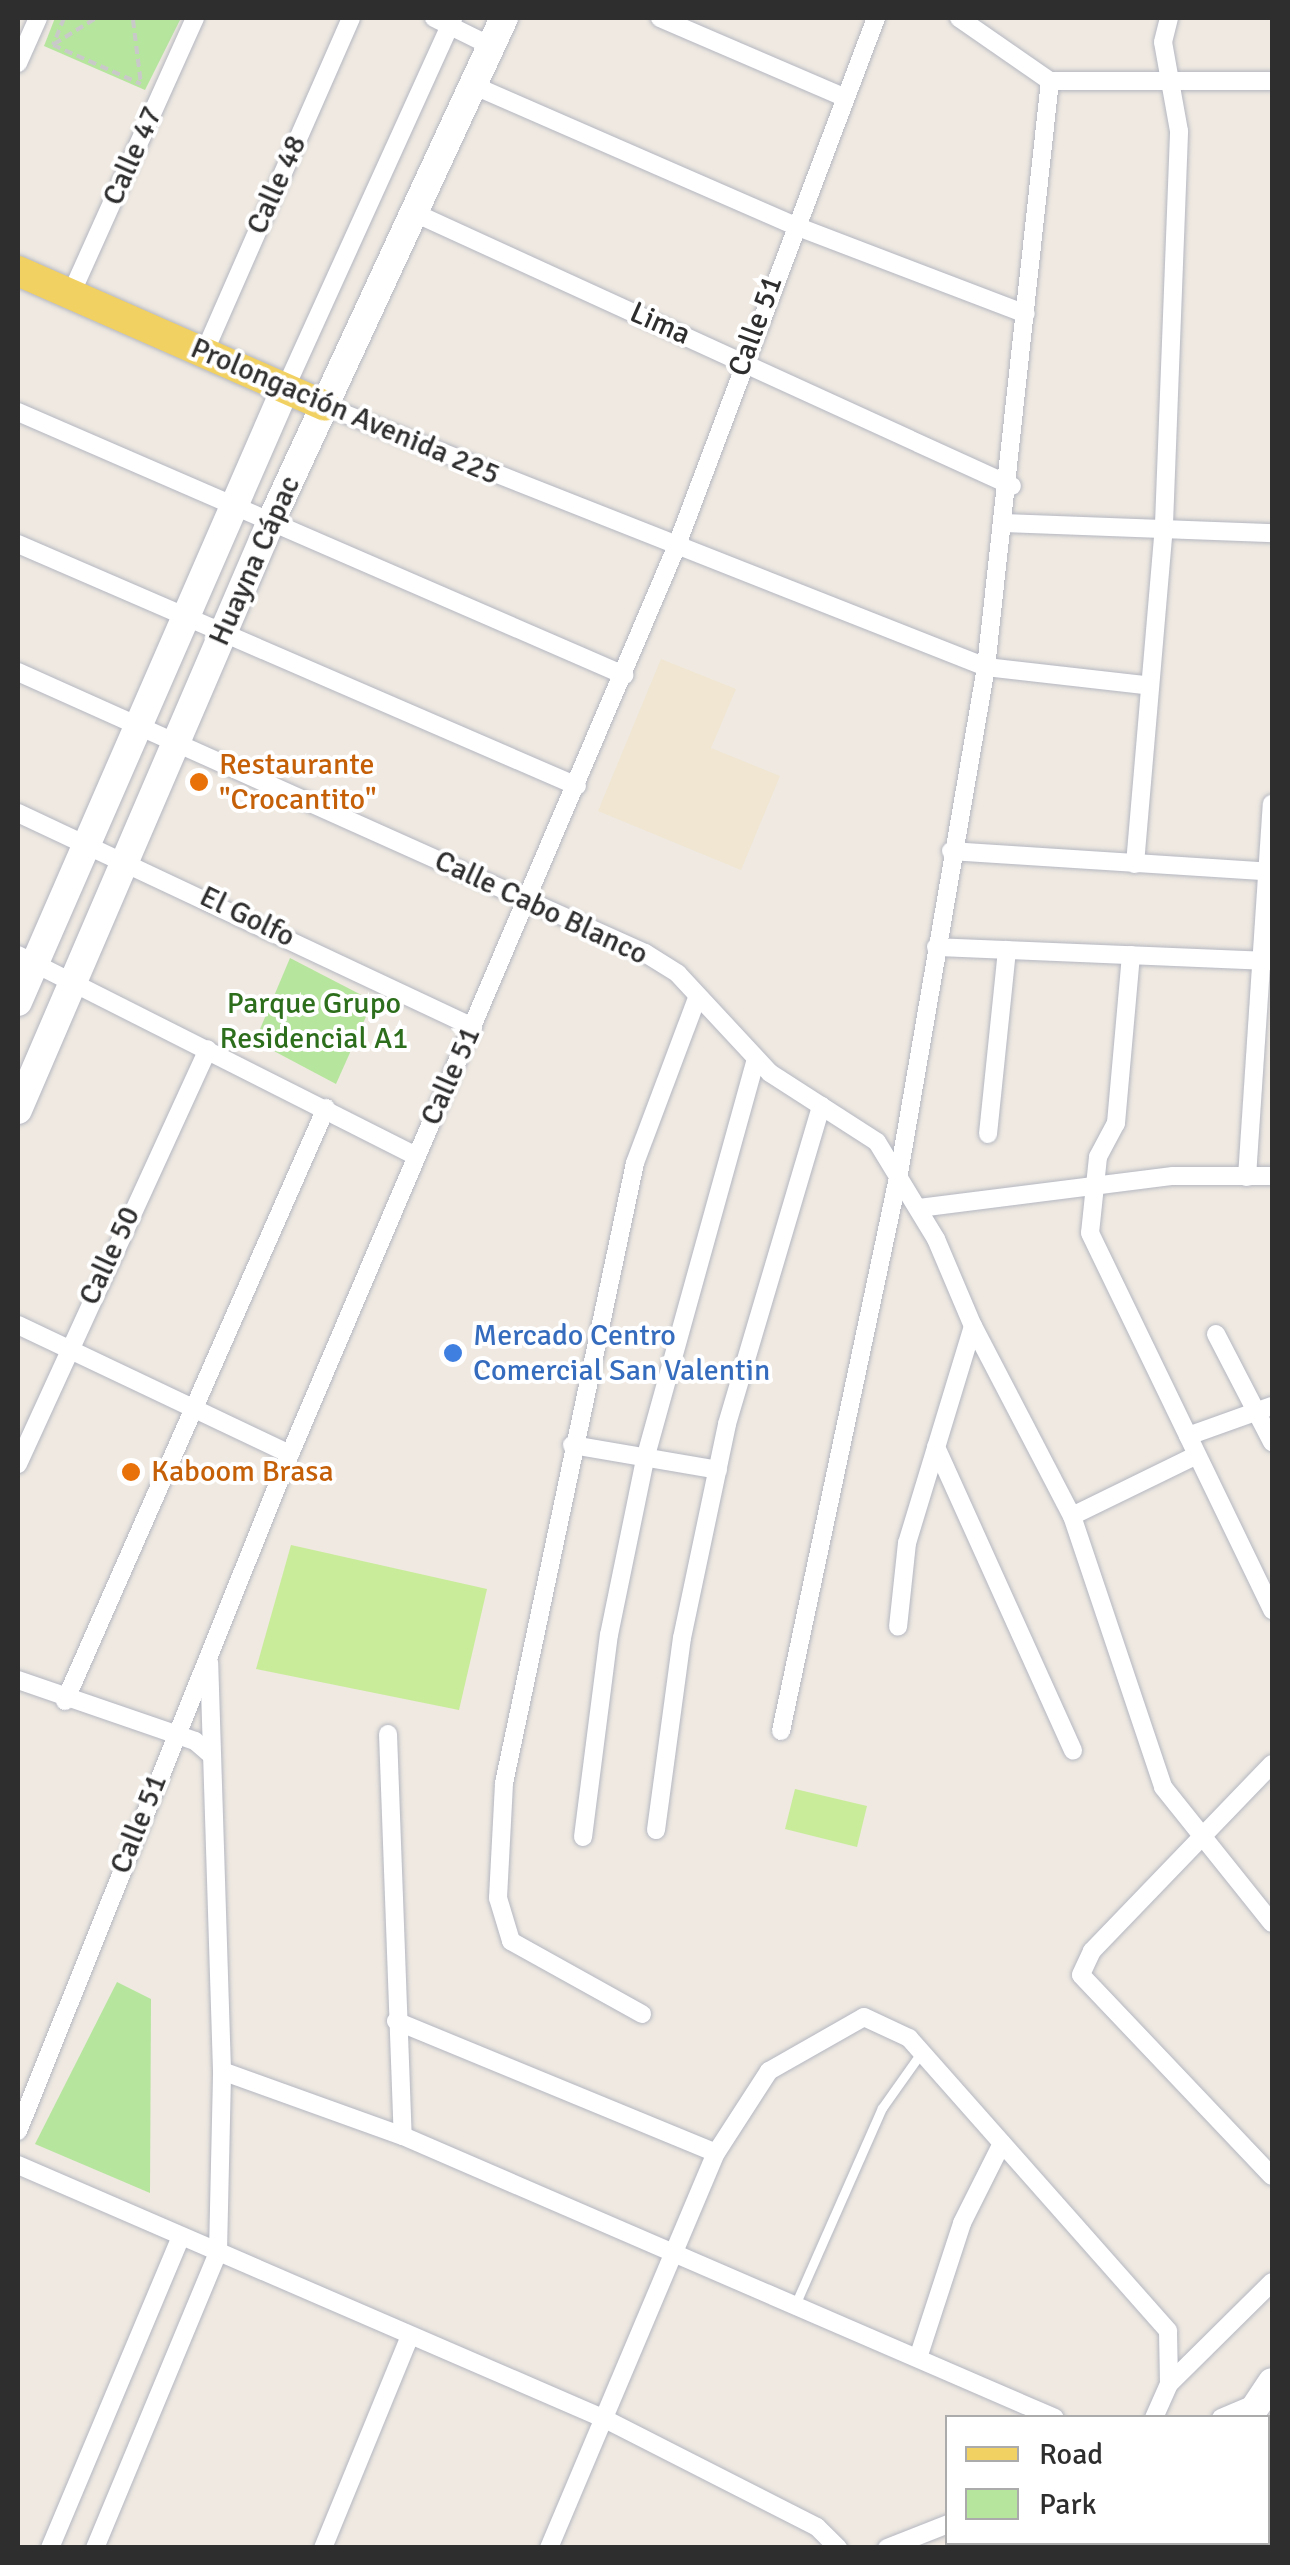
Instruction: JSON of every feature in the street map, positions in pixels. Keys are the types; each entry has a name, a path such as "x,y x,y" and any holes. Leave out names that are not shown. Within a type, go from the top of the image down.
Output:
{"main road":[{"name":"Huayna Cápac","path":"18,1110 272,519 417,214 504,18"},
{"name":"Prolongación Avenida 225","path":"18,270 325,406"},
{"name":"Huayna Cápac","path":"18,1002 26,958 89,842 285,389"},
{"path":"1251,2410 1272,2382"}],"street":[{"path":"18,63 38,18"},
{"name":"Calle 47","path":"70,294 195,18"},
{"name":"Calle 48","path":"204,353 351,18"},
{"path":"660,18 843,97"},
{"name":"Calle 51","path":"18,2131 290,1454 529,901 675,550 793,225 876,18"},
{"path":"959,18 1050,81 1272,80"},
{"path":"1135,864 1144,685 1164,524 1173,78 1169,18"},
{"path":"446,20 492,46"},
{"name":"Huayna Cápac","path":"285,389 446,20"},
{"path":"781,1731 899,1173 951,851 986,667 1012,486 1050,81"},
{"path":"475,86 793,225 1026,314"},
{"name":"Lima","path":"417,214 1012,486"},
{"name":"Prolongación Avenida 225","path":"325,406 675,550 986,667 1144,685"},
{"path":"18,412 624,675"},
{"path":"1006,523 1164,524 1272,532"},
{"path":"18,544 224,629 577,786"},
{"name":"Calle Cabo Blanco","path":"18,672 176,739 645,953 697,998 756,1059 877,1142 919,1208 973,1326 1072,1516 1164,1787 1201,1843 1272,1922"},
{"path":"1247,1177 1266,961 1272,804"},
{"name":"El Golfo","path":"18,813 126,857 473,1028"},
{"path":"951,851 1268,872"},
{"path":"936,948 1266,961"},
{"path":"988,1134 1007,950"},
{"path":"1131,955 1116,1124 1095,1186 1090,1233 1103,1268 1272,1610"},
{"path":"26,958 416,1156"},
{"path":"642,2014 511,1941 498,1898 504,1783 572,1445 621,1261 649,1110 697,998"},
{"name":"Calle 50","path":"18,1464 66,1348 208,1049"},
{"path":"583,1837 609,1635 646,1455 756,1059"},
{"path":"656,1830 678,1656 718,1470 820,1106"},
{"path":"65,1701 326,1108"},
{"path":"919,1208 1095,1186 1272,1176"},
{"path":"18,1325 290,1454"},
{"path":"898,1627 907,1542 973,1326"},
{"path":"1216,1334 1266,1407 1272,1442"},
{"path":"1188,1436 1266,1407"},
{"path":"572,1445 718,1470"},
{"path":"936,1448 1073,1750"},
{"path":"1072,1516 1195,1456"},
{"path":"95,2548 218,2252 222,2070 208,1654"},
{"path":"18,1680 65,1701 175,1734 212,1755"},
{"path":"388,1734 403,2136"},
{"path":"1272,1764 1201,1843 1092,1951 1081,1983 1272,2176"},
{"path":"550,2548 605,2419 668,2250 716,2153 770,2071 864,2018 922,2052 1168,2331 1169,2384"},
{"path":"396,2020 716,2153"},
{"path":"222,2070 403,2136 1048,2415"},
{"path":"918,2358 962,2223 1002,2143"},
{"path":"18,2165 408,2338 605,2419 817,2526 838,2548"},
{"path":"50,2548 181,2236"},
{"path":"1155,2415 1169,2384 1272,2282"},
{"path":"323,2548 408,2338"},
{"path":"887,2548 945,2525"}],"lane":[{"path":"795,2305 882,2108 922,2052"}],"path":[{"path":"53,45 64,18"},
{"path":"53,45 96,18"},
{"path":"53,45 141,84 133,18"}],"shaded area":[{"path":"661,659 736,689 711,748 780,776 741,870 598,811"}],"green space":[{"path":"55,18 181,18 145,90 44,46"},
{"name":"Parque Grupo Residencial A1","path":"290,958 373,1001 336,1084 255,1041"},
{"path":"291,1545 487,1589 459,1710 256,1669"},
{"path":"795,1789 867,1806 857,1847 785,1829"},
{"path":"117,1982 151,1999 150,2193 35,2144"}],"place":[{"name":"Restaurante \"Crocantito\"","path":"199,782"},
{"name":"Mercado Centro Comercial San Valentin","path":"453,1353"},
{"name":"Kaboom Brasa","path":"131,1472"}]}
